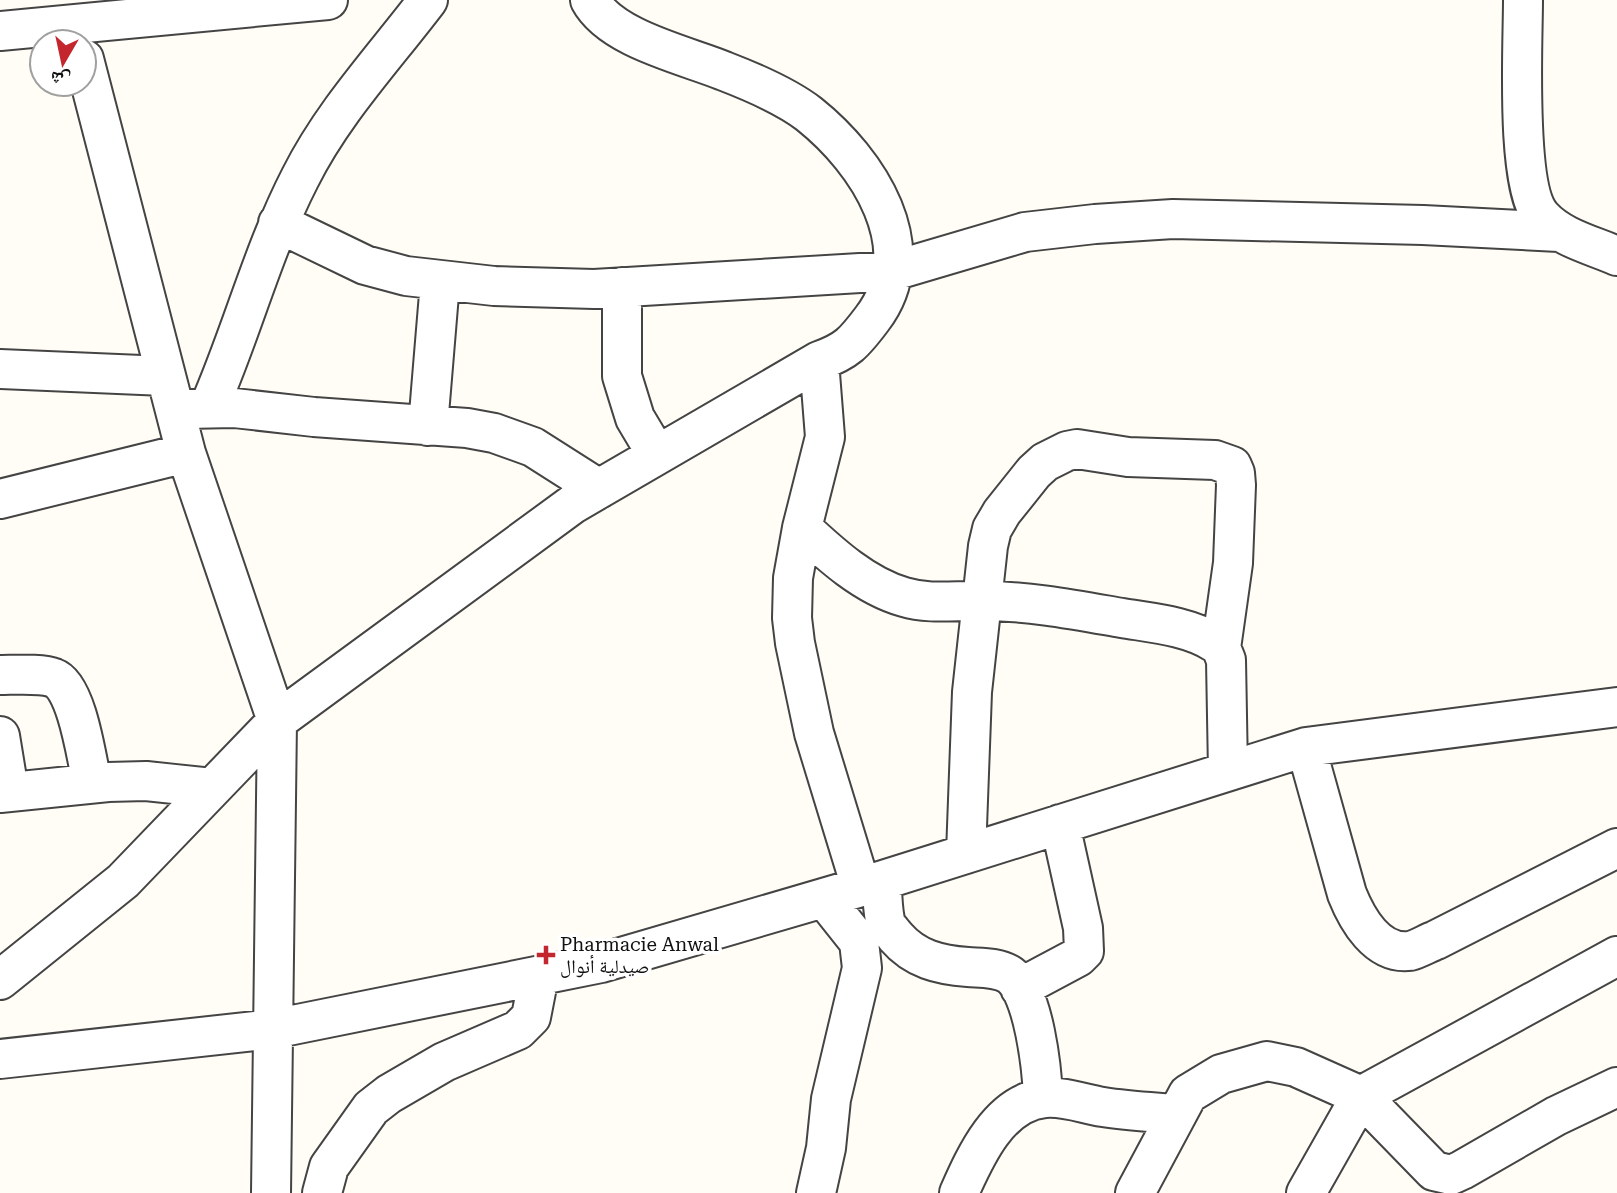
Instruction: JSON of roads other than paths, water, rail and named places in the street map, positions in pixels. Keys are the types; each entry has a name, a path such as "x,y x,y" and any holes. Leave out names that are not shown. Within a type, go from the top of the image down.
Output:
{"street":[{"path":"98,29 328,0"},
{"path":"183,398 231,357 243,316 278,223 301,176 328,130 362,82 428,0"},
{"path":"0,980 122,881 277,721 572,504 819,362 843,352 883,304 893,271 895,251 886,216 863,170 835,137 807,113 775,95 727,72 660,47 614,26 590,0"},
{"path":"1523,0 1526,174 1540,215 1559,232 1617,257"},
{"path":"0,31 28,31"},
{"path":"95,98 183,398 186,453 277,721 271,1193"},
{"path":"278,223 365,265 406,276 440,282 494,286 622,287 893,271 1025,232 1173,219 1423,225 1559,232"},
{"path":"428,426 440,282"},
{"path":"622,287 622,376 635,418 657,456"},
{"path":"819,362 825,438 802,528 793,578 792,618 814,733 886,925 907,949 925,960 1004,972 1015,980 1039,1045 1043,1098"},
{"path":"0,369 183,398 428,426 467,428 504,436 533,447 599,489"},
{"path":"966,855 972,692 983,601 984,568 992,529 1002,512 1045,462 1077,449 1128,457 1215,460 1232,466 1236,485 1233,563 1221,648 1226,660 1228,678 1228,771"},
{"path":"0,499 186,453"},
{"path":"802,528 830,554 900,596 938,603 1024,603 1156,623 1201,636 1221,648"},
{"path":"0,675 54,678 65,686 73,703 92,783"},
{"path":"0,1059 273,1029 601,964 966,855 1306,747 1617,706"},
{"path":"0,736 5,792 92,783 146,781 212,788"},
{"path":"1306,747 1351,903 1367,929 1379,942 1393,949 1410,951 1612,863"},
{"path":"1020,988 1078,957 1084,951 1083,928 1060,824"},
{"path":"816,1193 826,1148 831,1099 862,968 859,942 824,898"},
{"path":"1306,1193 1360,1096 1617,956"},
{"path":"322,1193 329,1167 371,1108 397,1089 444,1062 518,1030 531,1017 539,976"},
{"path":"1135,1193 1188,1094 1221,1074 1267,1061 1296,1067 1360,1096 1434,1171 1451,1175 1474,1165 1556,1116 1617,1087"},
{"path":"959,1193 975,1158 993,1131 1011,1112 1025,1103 1043,1098 1061,1098 1106,1108 1177,1114"}],"place":[{"name":"Pharmacie Anwal صيدلية أنوال","path":"546,955"}]}
